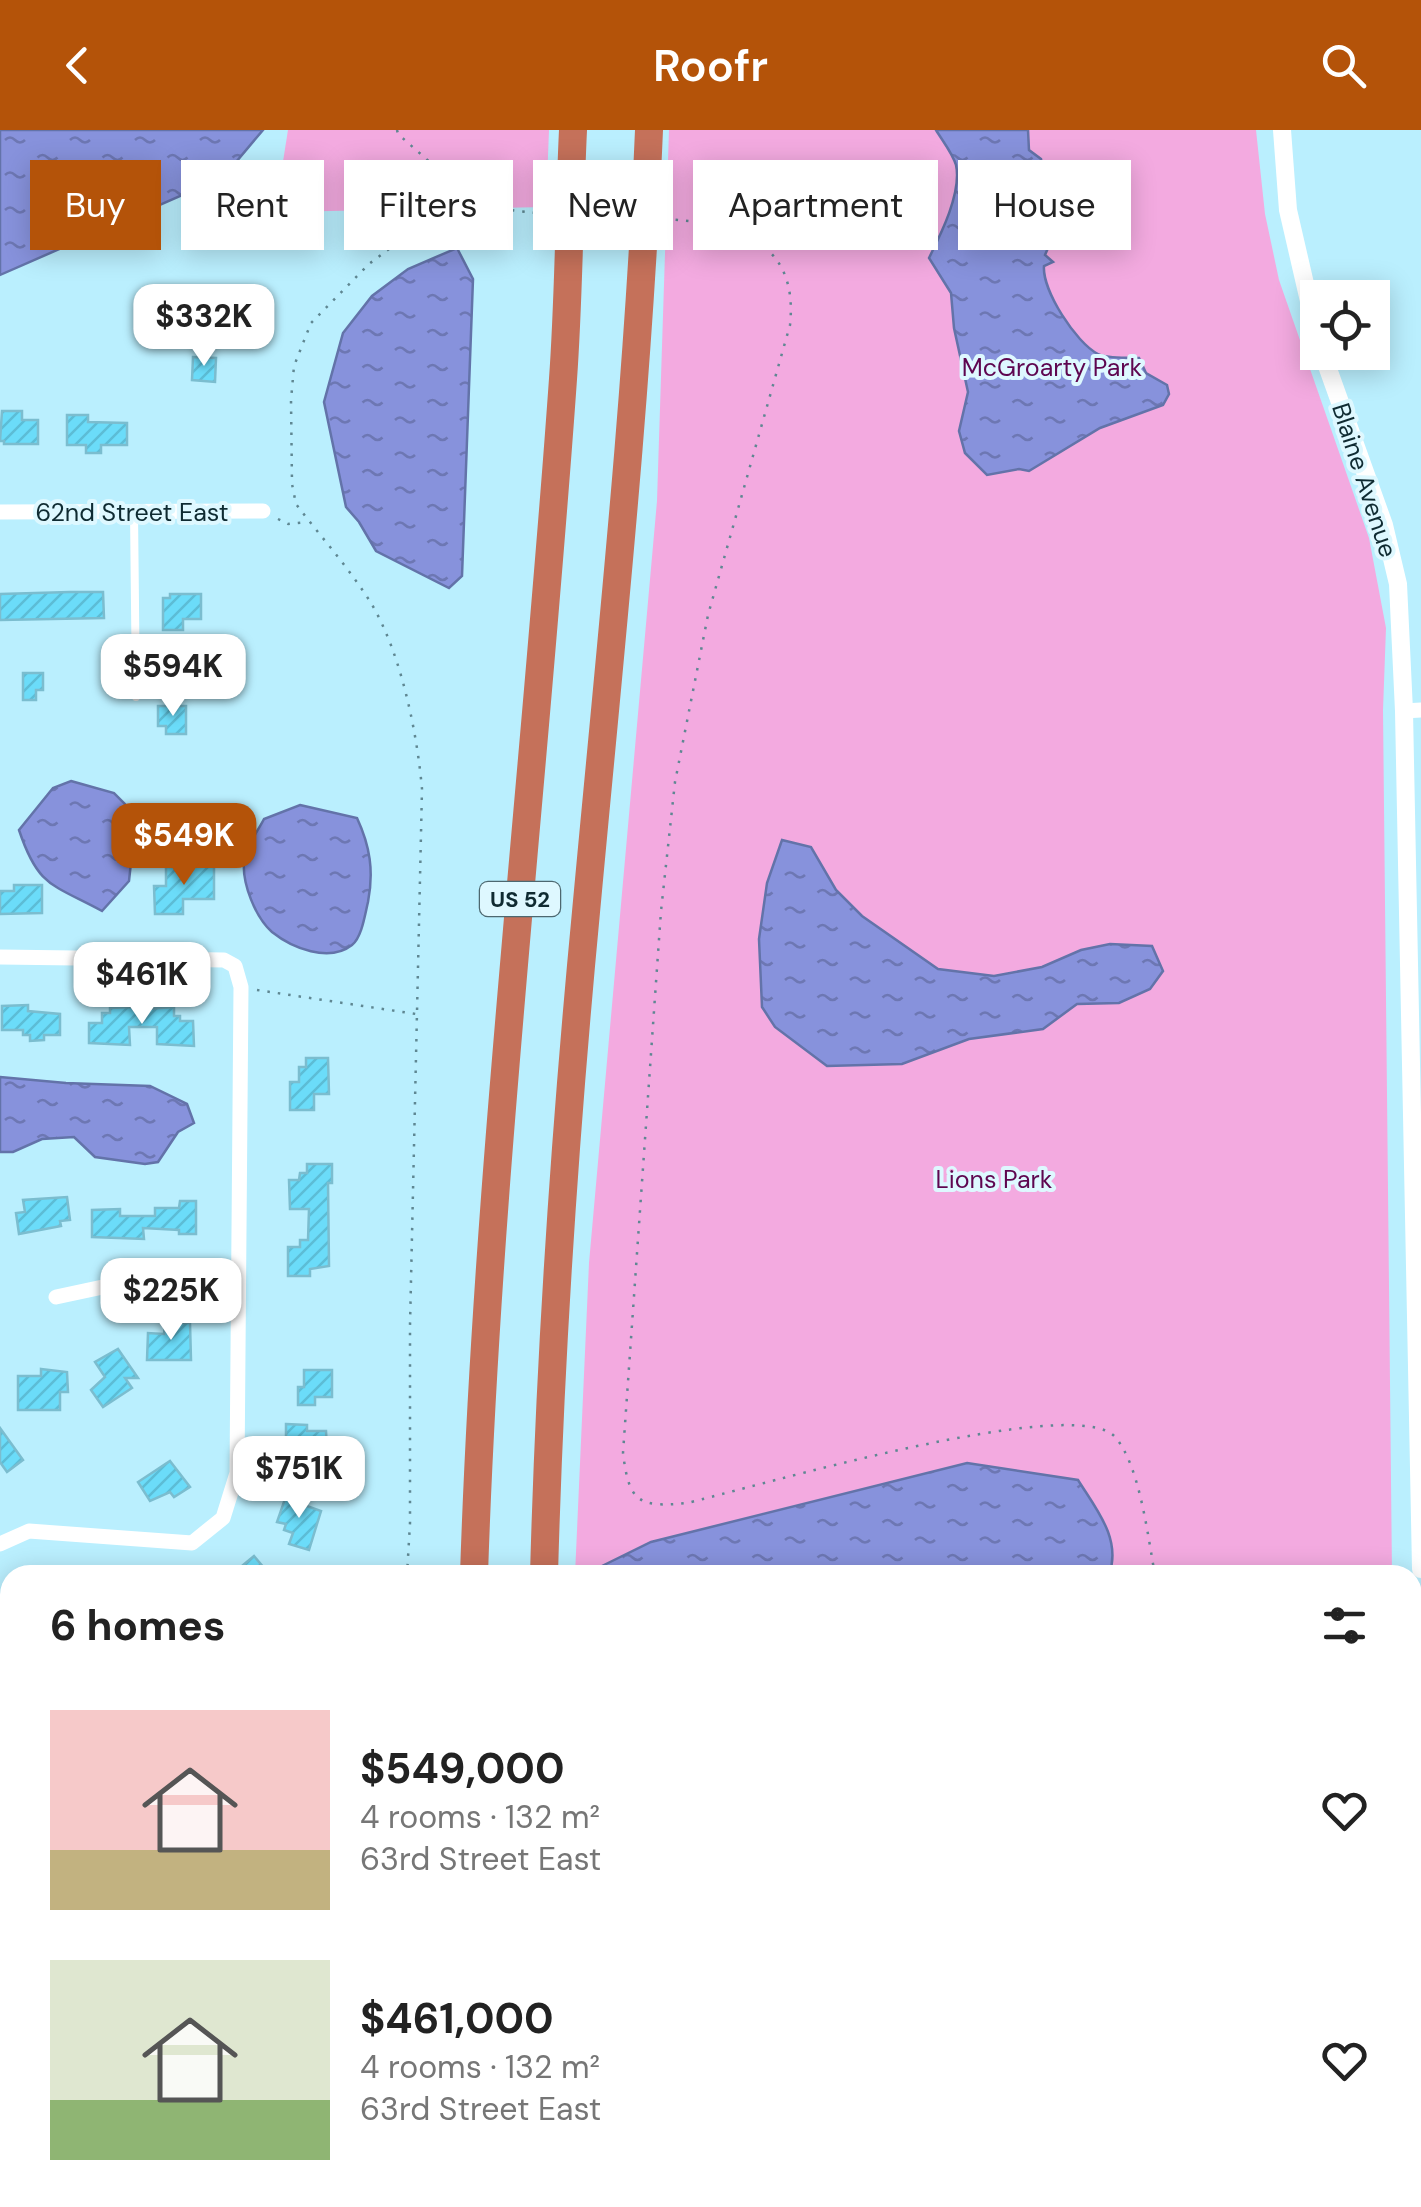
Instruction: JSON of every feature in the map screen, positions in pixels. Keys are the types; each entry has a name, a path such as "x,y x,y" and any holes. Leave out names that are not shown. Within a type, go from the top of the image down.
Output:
{"highway":[{"name":"US 52","path":"572,160 573,130"},
{"name":"US 52","path":"648,160 649,130"},
{"name":"US 52","path":"474,1565 490,1240 561,411 569,250"},
{"name":"US 52","path":"544,1565 559,1250 644,250"}],"street":[{"path":"1282,130 1288,210 1304,280"},
{"name":"Blaine Avenue","path":"1328,370 1384,524 1398,584 1413,710 1421,1565"},
{"name":"62nd Street East","path":"0,512 263,511"},
{"path":"0,957 210,958 234,966 241,987 237,1474 223,1518 192,1543 29,1531 0,1544"},
{"path":"56,1297 159,1275 237,1276"}],"lane":[{"path":"134,512 136,698"}],"path":[{"path":"398,130 428,160"},
{"path":"673,220 717,223 743,232 772,252 788,277 793,302 708,615 675,782 661,911 625,1434 627,1485 638,1500 657,1506 686,1503 892,1450 1051,1423 1083,1424 1115,1437 1132,1470 1153,1565"},
{"path":"388,250 311,324 294,366 290,400 296,504 374,608 410,711 422,789 408,1565"},
{"path":"263,511 288,524 310,522"},
{"path":"241,987 416,1014"}],"green space":[{"path":"288,130 549,130 548,160 533,160 533,207 513,208 513,160 344,160 344,211 324,211 324,160 283,160"},
{"name":"Lions Park","path":"669,130 1256,130 1265,214 1279,280 1300,340 1300,370 1310,370 1369,538 1386,628 1383,710 1392,1565 575,1565 589,1263 657,501 665,250 673,250"}],"water":[{"path":"0,130 263,130 238,160 181,160 181,196 161,204 161,160 30,160 30,250 57,250 0,275"},
{"path":"936,130 1028,130 1029,150 1041,160 958,160 958,250 1047,250 1045,255 1053,262 1044,266 1048,288 1071,328 1098,354 1139,358 1146,373 1167,385 1169,394 1163,405 1100,428 1029,471 987,475 965,453 959,431 968,392 951,293 929,258 933,250 938,250 938,238 956,188 955,161"},
{"path":"458,250 473,279 462,576 449,588 376,551 346,507 324,402 343,333 372,296 408,269"},
{"path":"71,781 114,793 132,811 135,826 129,881 102,911 59,889 40,874 19,830 53,788"},
{"path":"300,805 357,818 370,859 370,891 363,925 352,945 333,953 300,948 280,938 260,918 247,889 245,856 264,819"},
{"path":"782,840 811,847 836,890 862,916 938,969 994,976 1042,967 1081,950 1110,944 1152,946 1163,971 1150,989 1119,1003 1077,1004 1043,1029 969,1039 902,1064 827,1066 775,1027 762,1007 759,939 767,883"},
{"path":"0,1077 150,1086 187,1104 194,1123 178,1132 158,1162 145,1164 95,1157 74,1137 42,1139 13,1152 0,1152"},
{"path":"967,1463 1078,1480 1110,1537 1112,1562 604,1565 651,1542"}],"building":[{"path":"163,298 192,298 192,335 163,335"},
{"path":"193,357 216,358 215,382 192,380"},
{"path":"2,411 22,411 22,420 38,420 38,444 0,441"},
{"path":"67,415 88,415 88,422 127,423 127,445 101,445 101,453 86,453 86,445 67,445"},
{"path":"103,592 104,618 0,620 0,594"},
{"path":"170,594 201,594 201,619 183,619 183,630 163,630 163,598 170,598"},
{"path":"23,673 43,673 43,690 36,690 36,700 23,700"},
{"path":"158,706 186,706 186,734 166,734 166,726 158,726"},
{"path":"214,866 214,899 183,899 183,914 155,914 154,886 166,886 166,867"},
{"path":"14,885 42,885 42,913 0,914 0,891 14,891"},
{"path":"28,1005 28,1011 60,1014 60,1035 44,1035 44,1040 30,1041 30,1035 23,1035 23,1030 2,1030 2,1006"},
{"path":"174,1007 174,1016 180,1016 180,1021 193,1021 194,1046 157,1044 157,1027 129,1027 130,1045 89,1043 89,1023 102,1023 102,1013 110,1013 110,1008"},
{"path":"306,1058 328,1058 329,1094 314,1094 314,1110 290,1110 290,1082 299,1082 299,1067 306,1067"},
{"path":"307,1164 332,1164 332,1183 328,1183 329,1266 310,1269 310,1276 288,1276 288,1247 300,1247 300,1240 308,1240 309,1209 290,1209 289,1180 299,1180 300,1173 307,1173"},
{"path":"67,1197 70,1220 60,1221 61,1226 19,1234 16,1213 25,1212 23,1200"},
{"path":"180,1201 196,1201 196,1234 143,1228 144,1239 92,1237 92,1210 120,1209 120,1216 155,1216 155,1208 179,1208"},
{"path":"165,1323 190,1323 191,1360 147,1360 148,1333 164,1334"},
{"path":"118,1349 138,1378 125,1378 132,1388 103,1407 91,1390 105,1377 95,1362"},
{"path":"41,1369 67,1372 68,1392 60,1392 60,1410 18,1410 18,1376 41,1376"},
{"path":"304,1370 332,1370 332,1397 315,1397 315,1405 298,1405 298,1387 304,1387"},
{"path":"286,1424 307,1425 307,1431 326,1431 328,1469 304,1469 298,1453 286,1453"},
{"path":"0,1428 23,1460 7,1472 0,1462"},
{"path":"170,1461 190,1487 174,1497 170,1492 150,1501 138,1482"},
{"path":"287,1493 306,1499 304,1505 321,1511 309,1550 289,1544 293,1533 284,1530 286,1524 277,1522"},
{"path":"254,1556 262,1565 243,1565"}],"park label":[{"name":"McGroarty Park","path":"1052,367"}]}
